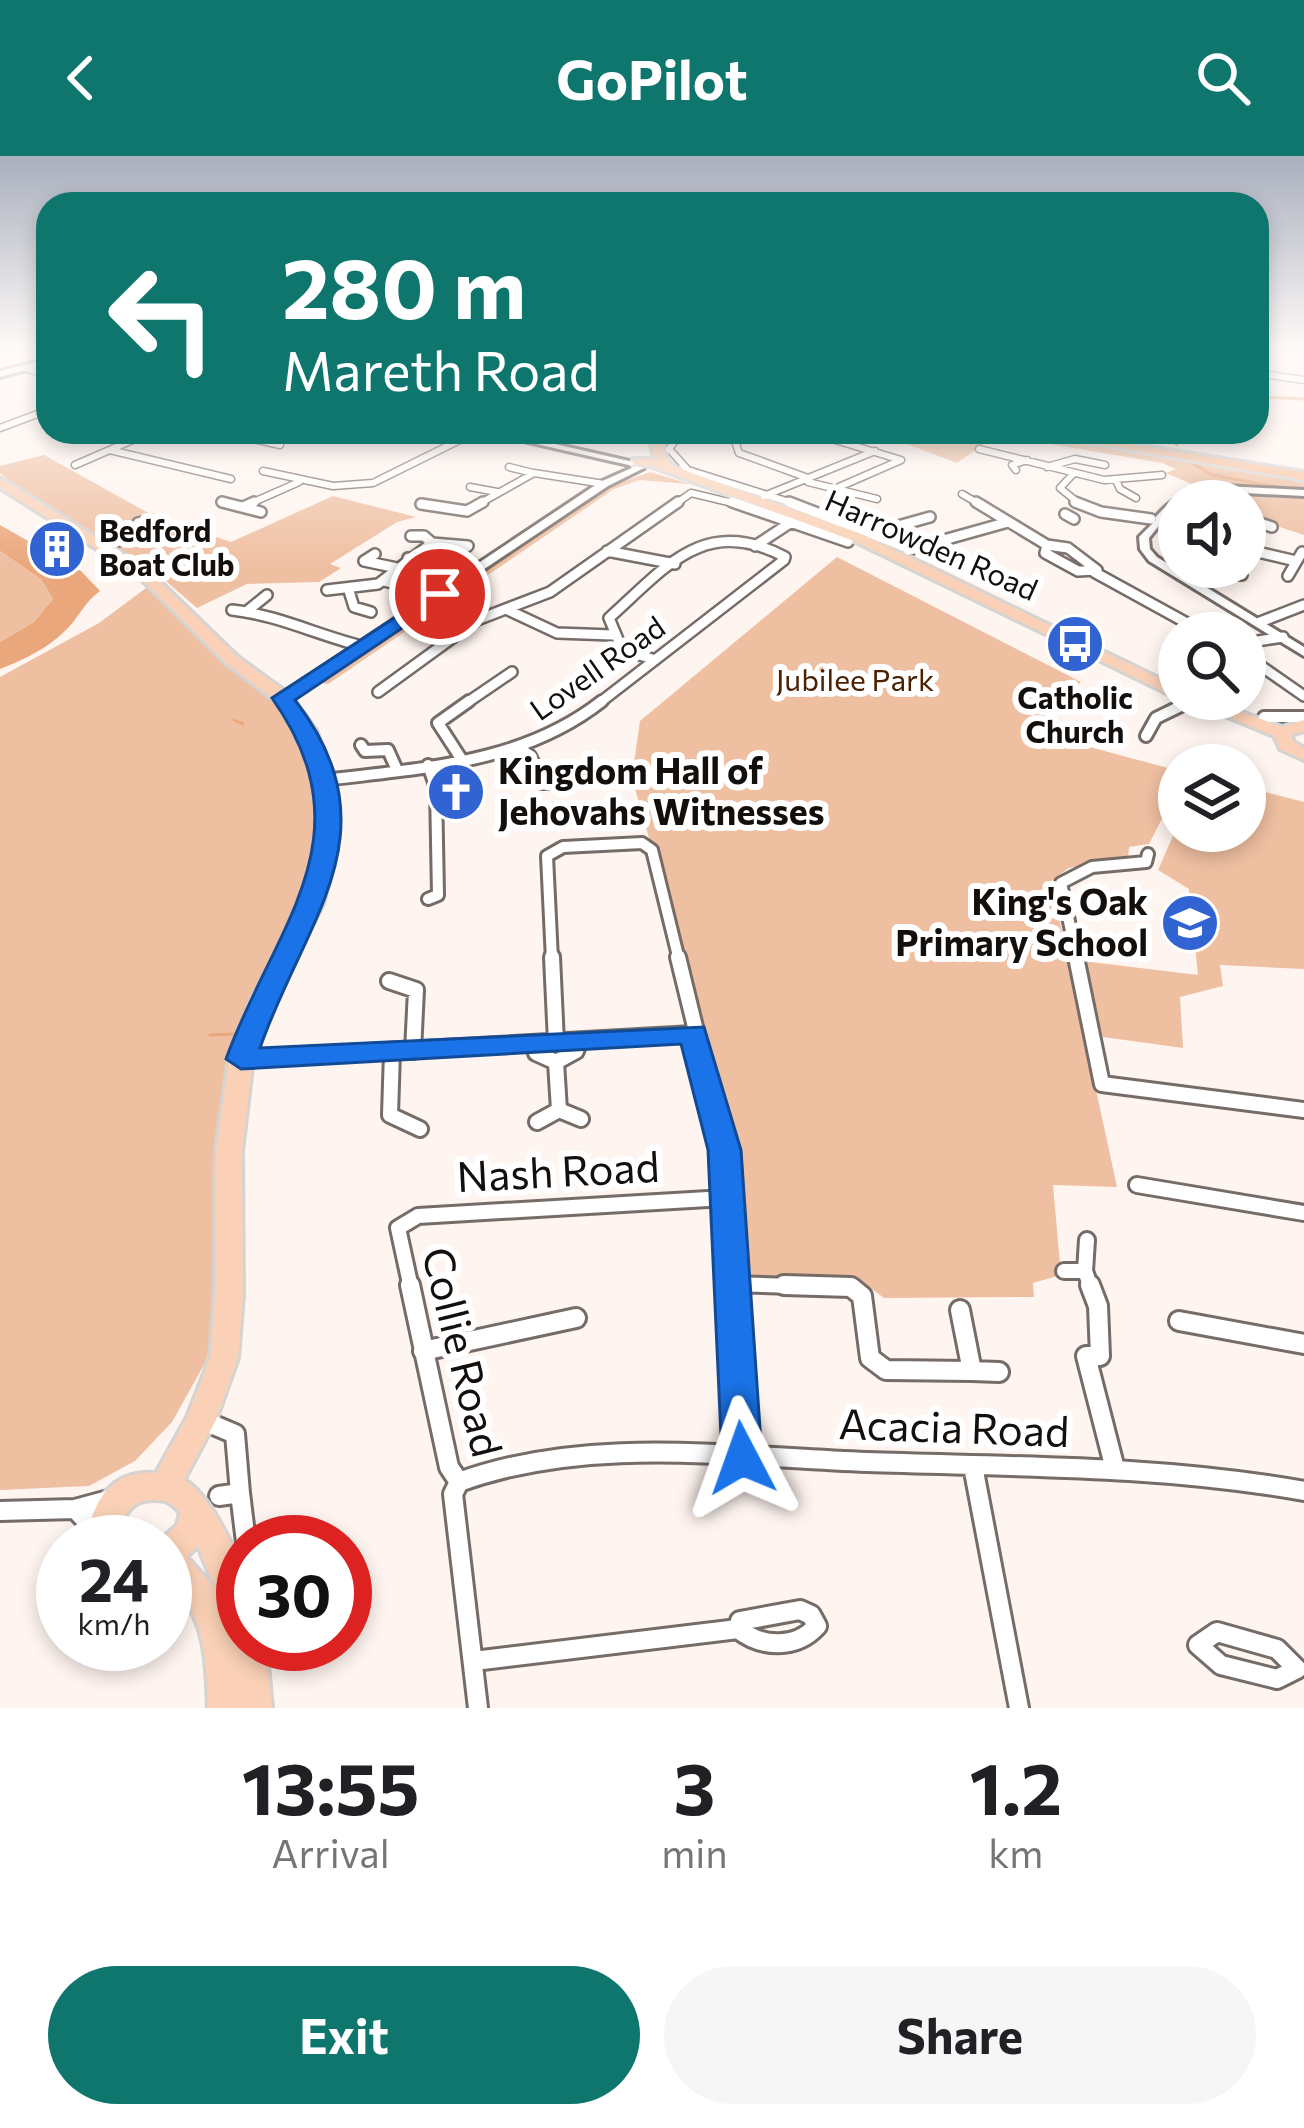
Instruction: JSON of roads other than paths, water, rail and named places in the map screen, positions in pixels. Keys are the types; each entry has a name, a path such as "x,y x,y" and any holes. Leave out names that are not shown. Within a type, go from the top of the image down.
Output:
{"highway":[{"path":"1112,444 1304,474"},
{"path":"1128,444 1304,474"}],"main road":[{"path":"644,462 648,444"},
{"path":"658,444 661,462 677,474"},
{"name":"Harrowden Road","path":"644,462 759,498 796,519 903,552 1158,683"},
{"path":"0,482 151,580 232,660 283,698 307,730 325,780 328,848 313,904 262,1001 241,1059 229,1151 225,1344 194,1432 166,1484"},
{"path":"1265,720 1304,721"},
{"path":"1276,723 1286,745 1304,755"},
{"path":"106,1515 194,1432"},
{"path":"128,1494 166,1484 182,1489 193,1502 207,1508"},
{"path":"192,1531 207,1508"},
{"path":"207,1508 208,1531 216,1550"},
{"path":"192,1580 218,1629 226,1708"},
{"path":"251,1671 254,1708"}],"street":[{"path":"75,465 124,444"},
{"path":"276,444 280,445"},
{"path":"263,471 333,486 370,487 453,444"},
{"path":"551,444 644,462"},
{"name":"Harrowden Road","path":"673,444 669,449 688,470 872,533 903,552"},
{"path":"736,444 739,453 877,499"},
{"path":"839,487 901,460 850,444"},
{"path":"1006,454 1016,446"},
{"path":"979,448 1073,474 1117,480 1163,475"},
{"path":"110,450 227,480 248,471"},
{"path":"759,498 875,451"},
{"path":"1046,467 1075,455 1105,464"},
{"path":"1010,470 1028,459"},
{"path":"283,698 644,462"},
{"path":"509,467 604,484"},
{"path":"423,508 467,511 534,473"},
{"path":"1073,474 1060,492 1087,507 1158,520"},
{"path":"1117,480 1130,497"},
{"path":"242,508 306,481"},
{"path":"470,487 498,492"},
{"name":"Harrowden Road","path":"607,550 682,496 697,492 796,519 848,542"},
{"path":"1266,492 1304,493"},
{"path":"962,494 1047,545 1082,556 1096,565 1094,572"},
{"path":"221,502 261,512"},
{"path":"1069,516 1087,507"},
{"path":"872,533 930,517"},
{"path":"655,660 627,652 612,635 608,618 711,541 755,546 796,519"},
{"path":"104,546 162,526 151,520 138,523"},
{"path":"903,552 1009,522"},
{"path":"1158,525 1144,537 1158,562"},
{"path":"1266,525 1272,527"},
{"path":"415,534 432,544 468,546 465,548"},
{"path":"384,581 432,544"},
{"path":"1047,545 1045,553 1071,569 1094,572 1167,612"},
{"name":"Lovell Road","path":"325,780 520,748 577,721 784,560 782,554 755,546"},
{"path":"377,692 478,620 550,592 607,550 675,564"},
{"path":"1266,551 1299,554 1288,578"},
{"path":"375,554 364,561 397,568"},
{"path":"408,558 448,567"},
{"path":"327,590 349,591 384,581 440,594"},
{"path":"1202,588 1243,612"},
{"path":"349,591 354,607 371,612"},
{"path":"246,612 266,596"},
{"path":"1266,621 1286,608 1304,605"},
{"path":"232,610 284,618 314,634 362,646"},
{"path":"508,610 548,633 578,638 612,635"},
{"path":"1266,626 1304,652"},
{"path":"1266,640 1283,637"},
{"path":"1266,669 1304,696"},
{"path":"462,760 438,722 512,672"},
{"path":"1146,736 1158,717"},
{"path":"361,745 365,751 392,752 397,770"},
{"path":"520,748 530,756 543,783 610,777 619,768"},
{"path":"428,765 436,788 438,897"},
{"path":"556,1042 547,856 563,847 634,842 652,850 724,1150 742,1458"},
{"path":"1148,854 1145,862 1092,867 1061,883 1102,1084 1304,1110"},
{"path":"389,981 416,991 413,1051"},
{"path":"241,1059 693,1034"},
{"path":"556,1062 576,1051 579,1042"},
{"path":"534,1044 536,1053 556,1062"},
{"path":"392,1052 390,1115 421,1129"},
{"path":"556,1062 559,1110"},
{"path":"559,1110 581,1120"},
{"path":"537,1122 559,1110"},
{"path":"1137,1185 1304,1213"},
{"name":"Nash Road","path":"398,1228 418,1216 725,1198"},
{"name":"Collie Road","path":"398,1228 449,1467 459,1482 453,1494 478,1708"},
{"path":"1087,1240 1085,1271 1098,1306 1100,1356 1086,1356 1115,1469"},
{"path":"1064,1271 1085,1271"},
{"path":"731,1284 850,1287 862,1297 870,1358 886,1370 999,1372"},
{"path":"960,1310 972,1371"},
{"path":"423,1351 576,1318"},
{"path":"1179,1321 1304,1344"},
{"path":"194,1432 224,1425 235,1434 243,1515"},
{"name":"Acacia Road","path":"459,1482 473,1474 579,1456 1199,1471 1304,1491"},
{"path":"973,1466 1018,1708"},
{"path":"207,1508 240,1493"},
{"path":"0,1511 75,1509 128,1494"},
{"path":"75,1509 80,1515"},
{"path":"474,1661 738,1629"}],"waterway":[{"path":"1188,461 1213,475 1304,492"},
{"path":"234,720 243,724"},
{"path":"210,1035 237,1034"}],"place":[{"name":"Bedford Boat Club","path":"57,549"},
{"name":"Catholic Church","path":"1075,644"},
{"name":"Kingdom Hall of Jehovahs Witnesses","path":"456,792"},
{"name":"King's Oak Primary School","path":"1190,923"}],"park label":[{"name":"Jubilee Park","path":"855,681"}]}
